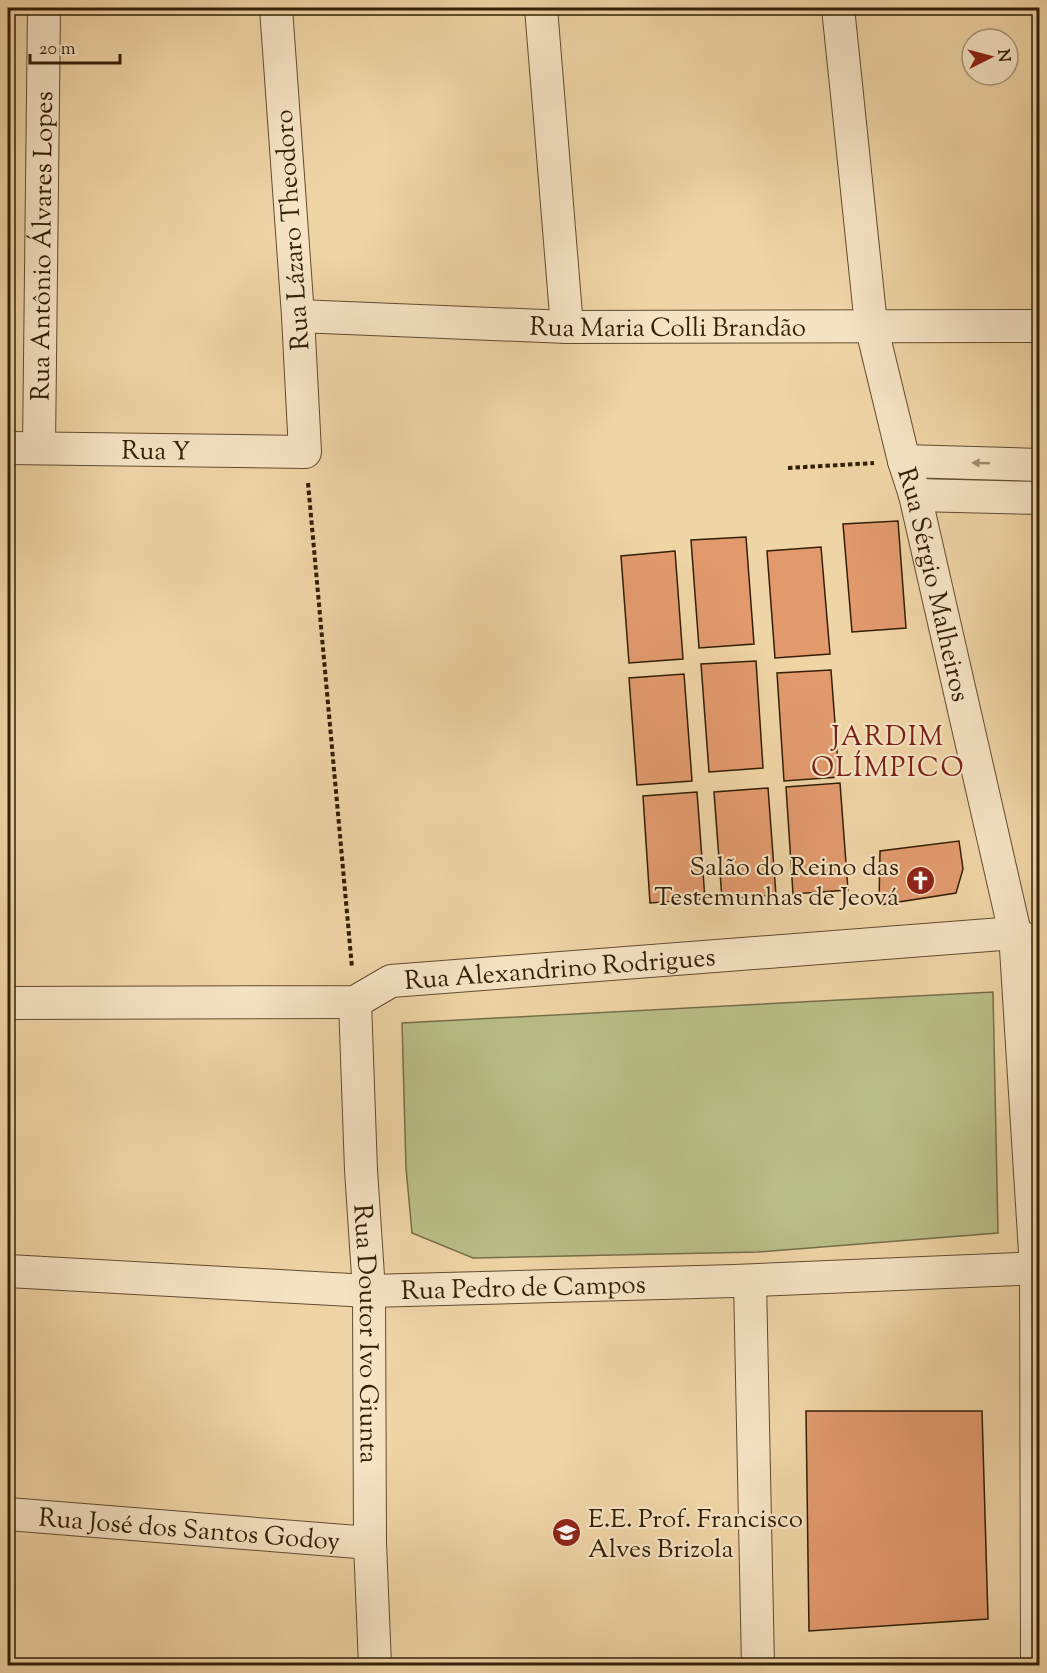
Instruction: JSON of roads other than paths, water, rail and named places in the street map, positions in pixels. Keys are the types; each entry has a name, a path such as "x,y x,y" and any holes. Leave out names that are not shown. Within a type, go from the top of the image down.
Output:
{"street":[{"name":"Rua Antônio Álvares Lopes","path":"39,448 44,8"},
{"name":"Rua Lázaro Theodoro","path":"276,8 298,316 305,452"},
{"path":"541,8 567,327"},
{"name":"Rua Sérgio Malheiros","path":"838,8 871,325 1027,940 1038,1268 1037,1665"},
{"name":"Rua Maria Colli Brandão","path":"298,316 567,327 1040,326"},
{"name":"Rua Y","path":"8,448 305,452"},
{"path":"904,461 1040,465"},
{"path":"915,495 1040,498"},
{"name":"Rua Alexandrino Rodrigues","path":"8,1004 355,1002 391,981 1027,940"},
{"name":"Rua Doutor Ivo Giunta","path":"355,1002 361,1170 369,1290 370,1543 375,1665"},
{"name":"Rua Pedro de Campos","path":"8,1271 369,1290 750,1281 1038,1268"},
{"path":"750,1281 758,1665"},
{"name":"Rua José dos Santos Godoy","path":"8,1514 370,1543"}],"place":[{"name":"Salão do Reino das Testemunhas de Jeová","path":"920,881"},
{"name":"E.E. Prof. Francisco Alves Brizola","path":"567,1533"}],"district":[{"name":"JARDIM OLÍMPICO","path":"888,752"}]}
